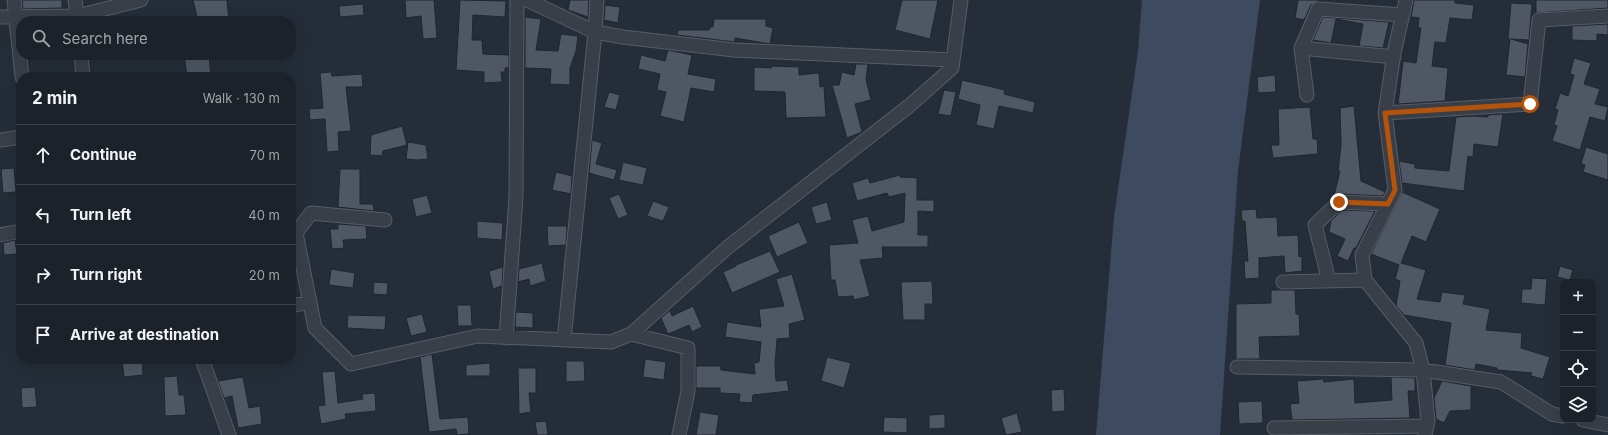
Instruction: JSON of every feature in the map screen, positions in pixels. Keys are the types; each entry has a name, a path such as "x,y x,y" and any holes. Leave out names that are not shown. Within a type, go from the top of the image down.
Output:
{"street":[{"path":"0,17 16,16 14,0"},
{"path":"75,0 77,16"},
{"path":"84,16 141,0"},
{"path":"506,338 516,197 517,0"},
{"path":"527,0 595,32 623,37 734,50 953,60"},
{"path":"564,340 597,0"},
{"path":"296,244 315,328 351,364 478,336 610,342 631,334 728,247 909,106 952,68 961,0"},
{"path":"1274,428 1426,431 1428,421 1423,370 1416,343 1365,280 1362,255 1395,190 1385,113 1394,57 1406,0"},
{"path":"1307,95 1301,48 1318,10 1403,15"},
{"path":"1385,113 1530,104 1539,20 1608,16"},
{"path":"1301,48 1394,57"},
{"path":"20,60 22,72"},
{"path":"81,60 83,72"},
{"path":"0,140 16,138"},
{"path":"1329,281 1315,225 1339,202 1388,204"},
{"path":"296,229 311,213 386,220"},
{"path":"0,235 16,232"},
{"path":"1283,282 1365,280"},
{"path":"296,305 310,302"},
{"path":"631,334 688,348 688,391 679,435"},
{"path":"204,364 229,435"},
{"path":"1237,367 1423,370 1501,382 1552,414 1560,415"},
{"path":"1596,423 1608,425"}],"water":[{"path":"1142,0 1260,0 1238,171 1220,435 1096,435 1114,217 1138,51"}],"building":[{"path":"22,0 62,0 62,8 23,9"},
{"path":"193,0 227,0 229,16 197,16"},
{"path":"405,0 434,0 437,38 423,39 421,16 406,18"},
{"path":"460,0 506,1 505,17 473,15 472,40 482,40 483,54 509,55 509,68 505,68 505,72 501,72 502,82 484,83 484,72 456,70"},
{"path":"570,0 589,0 588,17 568,10"},
{"path":"902,0 938,0 930,39 895,30"},
{"path":"1298,0 1320,0 1311,5 1304,20 1295,18"},
{"path":"1414,0 1455,0 1455,3 1474,5 1472,20 1450,18 1446,43 1435,42 1432,66 1448,68 1445,101 1398,104 1403,61 1416,63 1421,28 1418,28 1419,18 1411,17"},
{"path":"1536,0 1608,0 1608,8 1536,13"},
{"path":"1511,3 1532,4 1529,40 1511,39 1528,44 1525,77 1506,75 1510,39 1508,39"},
{"path":"363,4 364,15 340,17 339,6"},
{"path":"605,5 620,7 618,23 604,20"},
{"path":"525,17 541,19 536,50 558,51 561,34 578,36 576,51 570,68 570,85 550,84 551,69 525,68"},
{"path":"1323,17 1389,22 1383,48 1359,46 1363,24 1336,19 1331,43 1313,40"},
{"path":"714,19 766,19 766,26 773,28 770,44 735,38 735,42 677,35 678,30 709,30 710,27 713,27"},
{"path":"1608,24 1608,35 1597,34 1597,41 1572,40 1572,26"},
{"path":"668,50 692,55 688,74 716,79 714,92 691,88 684,122 660,116 666,92 657,90 660,74 638,69 641,55 665,61"},
{"path":"1574,58 1591,63 1584,84 1600,89 1595,104 1608,107 1605,121 1590,117 1580,150 1552,141 1557,126 1554,125 1558,110 1555,109 1560,93 1568,96 1574,75 1570,74"},
{"path":"185,60 209,60 211,72 186,72"},
{"path":"856,64 868,64 866,79 871,100 855,104 862,132 847,138 832,85 839,85 842,72 854,75"},
{"path":"772,66 799,67 799,75 819,73 820,87 824,86 826,117 786,118 785,92 754,91 754,67 771,68"},
{"path":"331,72 332,76 362,74 363,87 346,87 351,131 338,132 339,151 327,152 325,119 310,120 309,109 323,108 320,73"},
{"path":"1275,75 1276,92 1258,93 1257,77"},
{"path":"962,80 1005,90 1004,94 1035,102 1033,113 999,106 994,129 976,125 980,105 958,99"},
{"path":"944,90 956,92 951,116 938,114"},
{"path":"609,92 620,95 616,110 604,107"},
{"path":"1354,106 1361,181 1385,192 1383,196 1339,194 1334,196 1340,171 1338,171 1341,145 1340,108"},
{"path":"1310,107 1313,139 1317,139 1318,154 1273,158 1271,145 1279,145 1278,109"},
{"path":"1503,114 1498,147 1474,144 1473,157 1468,156 1464,191 1402,183 1399,161 1415,164 1415,168 1449,171 1456,117 1488,117 1488,115"},
{"path":"402,126 407,145 383,151 382,156 370,155 371,135"},
{"path":"592,140 602,143 596,164 617,170 614,180 589,173"},
{"path":"408,142 426,145 428,159 406,159"},
{"path":"1586,147 1608,154 1608,180 1583,172 1585,165 1581,164"},
{"path":"623,162 647,168 643,185 619,180"},
{"path":"14,168 16,192 3,193 1,169"},
{"path":"340,169 360,169 360,204 373,204 374,211 338,207"},
{"path":"556,172 572,176 571,194 552,190"},
{"path":"900,175 900,177 917,178 917,200 934,200 934,212 918,211 918,235 928,235 928,247 882,247 883,258 860,260 870,296 854,300 853,296 838,297 835,280 831,280 829,245 858,243 852,220 868,216 872,231 904,222 905,193 889,197 887,193 857,201 852,183 868,178 870,183"},
{"path":"1402,192 1440,209 1426,242 1412,236 1401,263 1426,270 1417,299 1440,302 1442,292 1465,295 1463,304 1490,309 1486,330 1522,333 1521,348 1550,357 1543,379 1531,376 1532,373 1497,370 1497,368 1476,364 1475,370 1445,365 1451,323 1404,315 1396,306 1400,281 1395,279 1399,265 1371,254"},
{"path":"619,194 628,215 618,219 609,198"},
{"path":"427,195 432,213 416,217 412,199"},
{"path":"653,201 669,207 663,221 647,216"},
{"path":"827,202 832,220 816,224 811,207"},
{"path":"1256,209 1257,218 1277,217 1278,236 1298,235 1299,257 1302,256 1302,271 1285,273 1284,256 1259,258 1259,278 1245,279 1244,261 1248,261 1245,221 1242,221 1241,210"},
{"path":"1342,210 1375,211 1348,261 1337,256 1345,239 1329,232 1331,221"},
{"path":"477,221 503,223 502,240 477,238"},
{"path":"799,222 808,243 777,257 768,236"},
{"path":"338,224 366,226 367,239 343,240 344,248 332,249 330,229 338,229"},
{"path":"547,226 567,226 566,245 548,246"},
{"path":"15,240 16,254 4,255 3,243"},
{"path":"770,251 780,272 732,293 723,272"},
{"path":"542,263 546,281 530,286 529,279 518,282 519,269"},
{"path":"1560,266 1573,270 1570,279 1557,277"},
{"path":"503,267 502,286 493,289 489,271"},
{"path":"331,269 355,273 353,288 329,285"},
{"path":"792,274 805,320 789,324 790,338 777,339 775,365 776,381 787,380 789,391 753,395 752,403 739,402 740,394 720,393 720,388 696,388 696,366 720,366 721,370 755,374 754,363 759,362 761,342 725,337 727,322 761,327 759,309 784,306 776,279"},
{"path":"1532,278 1547,279 1545,305 1521,303 1522,289 1531,289"},
{"path":"932,281 933,304 925,304 925,320 903,320 901,282"},
{"path":"374,282 388,283 387,295 373,294"},
{"path":"1271,290 1295,290 1296,314 1299,314 1300,336 1259,337 1260,359 1236,359 1236,304 1271,303"},
{"path":"457,305 471,305 472,326 458,326"},
{"path":"693,306 702,327 692,332 689,325 668,334 661,318 670,310 672,316"},
{"path":"516,312 533,313 533,328 515,327"},
{"path":"422,314 427,332 411,336 406,318"},
{"path":"348,315 386,316 385,330 347,328"},
{"path":"432,354 440,419 468,417 469,434 457,435 456,429 429,432 420,357"},
{"path":"827,357 851,363 844,388 821,381"},
{"path":"645,359 666,362 664,380 643,377"},
{"path":"566,361 584,361 585,381 566,382"},
{"path":"490,363 490,376 466,376 466,365"},
{"path":"123,364 142,364 143,375 124,377"},
{"path":"518,368 536,368 536,393 529,393 531,412 519,414"},
{"path":"335,371 338,403 363,399 362,394 375,393 376,411 345,414 346,419 321,424 318,406 325,405 322,372"},
{"path":"177,376 179,395 184,395 186,415 165,416 164,377"},
{"path":"243,377 249,408 260,406 262,424 238,428 232,396 224,398 218,381"},
{"path":"1391,377 1415,378 1415,391 1408,391 1410,418 1292,420 1290,404 1299,403 1297,381 1323,379 1324,382 1354,379 1355,403 1392,400"},
{"path":"1442,381 1471,386 1471,410 1450,411 1444,423 1436,419 1434,398"},
{"path":"35,387 37,407 22,408 21,388"},
{"path":"1064,389 1065,411 1052,412 1051,390"},
{"path":"1262,401 1263,423 1239,424 1238,402"},
{"path":"700,412 719,415 716,435 696,435"},
{"path":"1017,413 1022,432 1006,435 1001,418"},
{"path":"945,414 945,428 929,429 929,415"},
{"path":"884,417 907,418 907,433 883,432"},
{"path":"546,421 548,435 537,435 535,422"}],"route":[{"path":"1339,202 1388,204 1395,190 1385,113 1530,104"}]}
